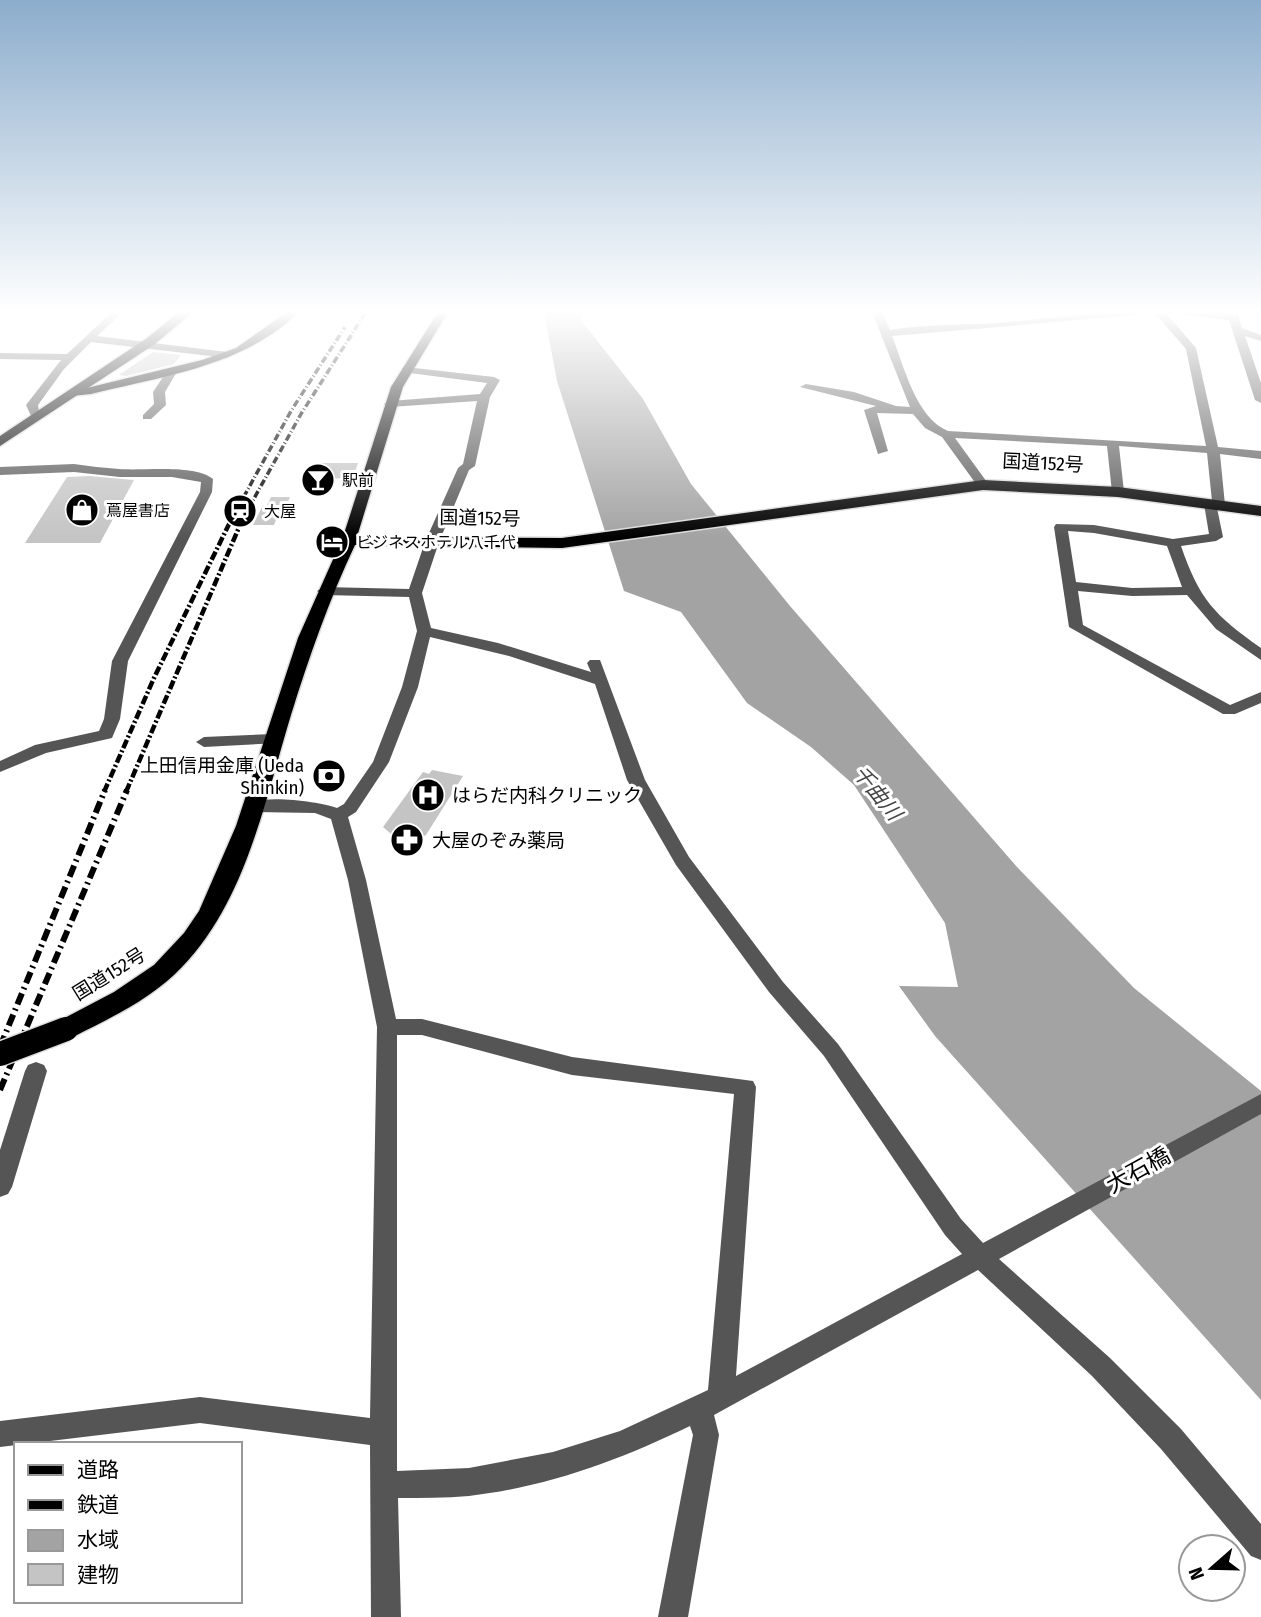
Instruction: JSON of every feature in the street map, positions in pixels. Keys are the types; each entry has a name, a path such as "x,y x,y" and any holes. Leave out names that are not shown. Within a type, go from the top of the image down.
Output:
{"highway":[{"path":"0,442 80,387"},
{"name":"国道152号","path":"0,1054 66,1029 108,1008 174,960 198,930 227,876 255,806 274,739 324,591 349,540 562,543 983,485 1118,492 1261,511"}],"main road":[{"path":"72,393 105,387"},
{"path":"349,540 397,387"}],"street":[{"path":"36,416 32,405 45,387"},
{"path":"147,417 160,405 159,392 162,387"},
{"path":"339,815 350,808 381,762 410,687 424,631 415,593 432,542 464,468 469,466 484,397 490,387"},
{"path":"809,387 854,395 895,409"},
{"path":"908,387 925,424 946,434 1166,445 1261,455"},
{"path":"1200,387 1213,450 1216,537 1173,542 1094,529 1061,527 1076,627 1228,711 1261,697"},
{"path":"390,404 484,397"},
{"path":"882,452 870,410 917,411"},
{"path":"946,434 983,485"},
{"path":"1113,444 1118,492"},
{"path":"0,471 74,468 121,473 172,473 207,479 206,492 120,661 112,719 106,734 41,749 0,767"},
{"path":"1173,542 1192,591 1206,611 1261,655"},
{"path":"1069,586 1132,592 1192,591"},
{"path":"324,591 415,593"},
{"path":"424,631 464,637 599,673 636,780 682,861 776,987 831,1050 953,1227 980,1256 1101,1367 1162,1430 1261,1546"},
{"path":"204,741 274,739"},
{"path":"255,806 316,807 339,815"},
{"path":"339,815 357,880 387,1027 383,1433 386,1617"},
{"path":"387,1027 422,1027 572,1066 745,1087 706,1435 673,1617"},
{"path":"0,1187 36,1071"},
{"name":"大石橋","path":"384,1485 469,1482 553,1466 623,1444 710,1402 1261,1102"},
{"path":"0,1434 200,1410 383,1433"}],"water":[{"name":"千曲川","path":"559,387 634,387 691,484 790,606 1017,867 1134,988 1261,1091 1261,1400 935,1036 899,986 958,987 945,923 854,785 811,747 747,703 681,612 624,591"}],"building":[{"path":"320,463 358,463 353,478 314,479"},
{"name":"蔦屋書店","path":"67,477 134,480 100,543 25,543"},
{"path":"271,497 290,497 280,520 276,520 274,525 253,525 263,505 267,505"},
{"name":"はらだ内科クリニック","path":"432,770 463,776 426,835 405,846 383,827 423,772 429,774"}],"railway":[{"path":"231,520 306,387"},
{"path":"243,519 318,387"},
{"path":"126,792 243,519"},
{"path":"104,792 154,678 231,520"},
{"path":"0,1047 105,790"},
{"path":"0,1090 127,790"}],"place":[{"name":"駅前","path":"318,480"},
{"name":"蔦屋書店","path":"82,510"},
{"name":"大屋","path":"240,511"},
{"name":"ビジネスホテル八千代","path":"332,542"},
{"name":"上田信用金庫 (Ueda Shinkin)","path":"329,776"},
{"name":"はらだ内科クリニック","path":"428,795"},
{"name":"大屋のぞみ薬局","path":"407,840"}]}
